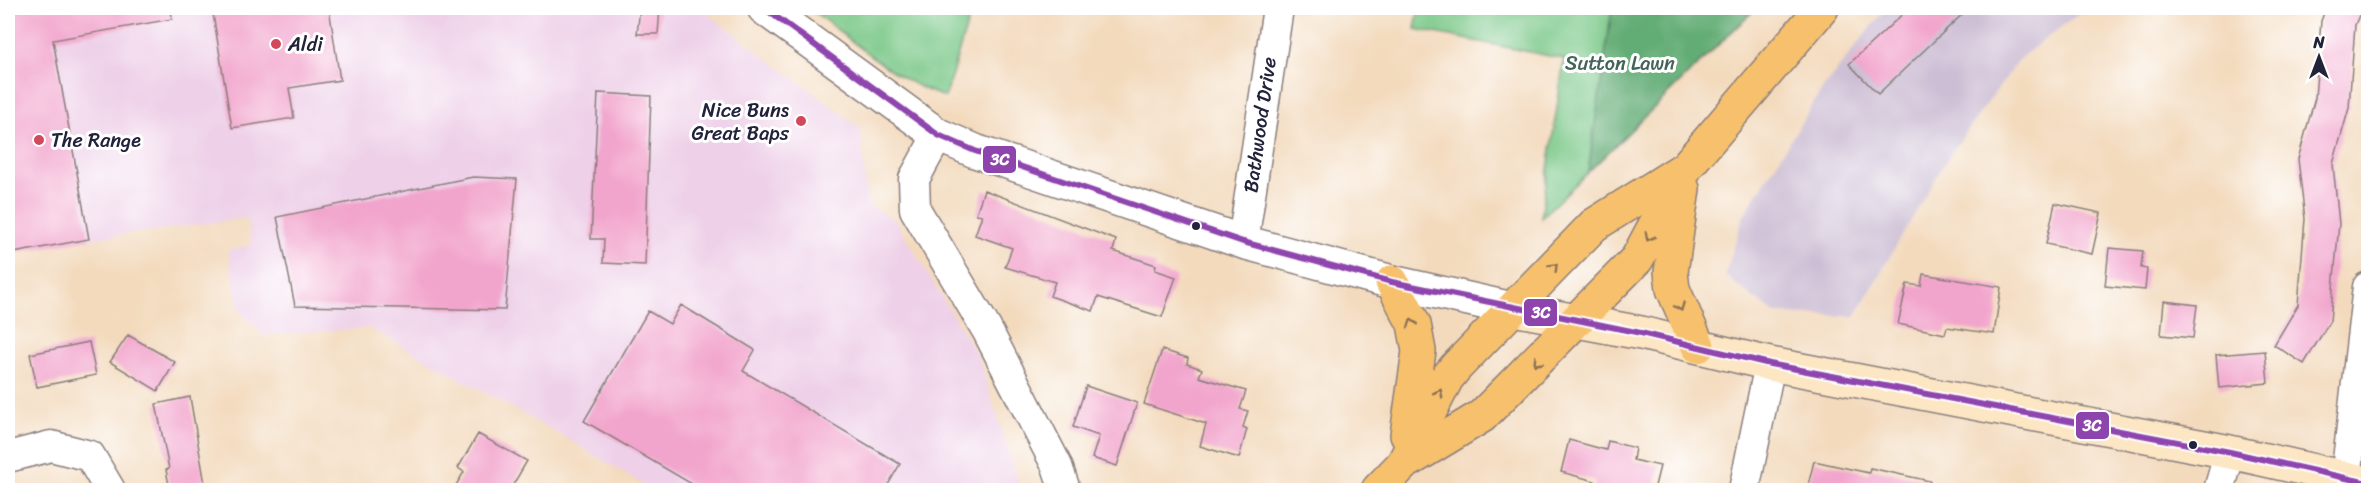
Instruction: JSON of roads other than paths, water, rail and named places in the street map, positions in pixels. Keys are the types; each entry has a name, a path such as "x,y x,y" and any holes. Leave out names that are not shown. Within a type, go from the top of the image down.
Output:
{"highway":[{"path":"1378,490 1403,464 1482,416 1637,259 1686,167 1822,8"},
{"path":"1403,464 1447,378 1594,225 1686,167"},
{"path":"1686,167 1671,272 1673,289 1698,346"},
{"path":"1392,282 1414,324 1419,351 1403,464"}],"main road":[{"path":"1513,309 1578,320 1770,364 2230,452 2357,480"}],"street":[{"path":"764,8 938,135 984,154 1243,242 1392,282 1513,309"},
{"name":"Bathwood Drive","path":"1243,242 1278,8"},
{"path":"938,135 914,178 915,208 987,330 1058,465 1065,490"},
{"path":"2357,480 2368,287"},
{"path":"1744,490 1770,364"},
{"path":"8,457 51,446 90,456 110,490"},
{"path":"2219,490 2230,452"}],"place":[{"name":"Aldi","path":"276,44"},
{"name":"Nice Buns Great Baps","path":"801,121"},
{"name":"The Range","path":"39,140"}],"park label":[{"name":"Sutton Lawn","path":"1620,63"}]}
